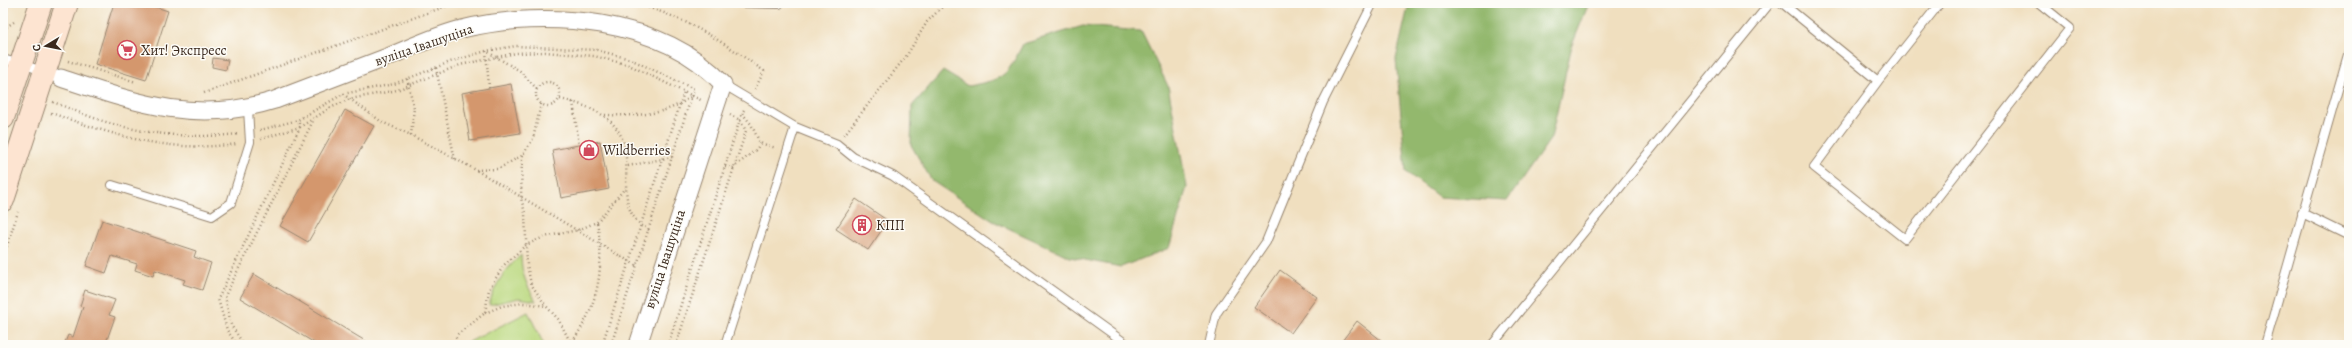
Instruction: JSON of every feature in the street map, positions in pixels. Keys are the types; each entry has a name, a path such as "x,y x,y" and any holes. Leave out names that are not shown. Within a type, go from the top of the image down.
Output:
{"main road":[{"path":"3,118 12,61 41,3"},
{"path":"3,200 53,75 67,3"}],"street":[{"name":"вуліца Івашуціна","path":"53,75 137,103 165,108 204,111 248,109 276,100 461,29 506,21 550,19 605,24 650,37 697,60 723,84 638,345"}],"lane":[{"path":"741,3 779,4"},
{"path":"1209,345 1216,314 1266,242 1323,102 1373,3"},
{"path":"1492,345 1770,3"},
{"path":"1782,3 1878,81"},
{"path":"1940,3 1878,81 1814,167 1904,239 2070,28 2039,3"},
{"path":"2264,345 2349,51"},
{"path":"12,61 53,75"},
{"path":"723,84 796,127 837,144 853,157 893,176 1128,345"},
{"path":"112,185 212,216 231,203 250,142 248,109"},
{"path":"725,345 796,127"},
{"path":"2302,213 2349,236"}],"path":[{"path":"198,95 455,3"},
{"path":"837,144 907,55 927,22 946,3"},
{"path":"53,102 116,125 161,134 209,137 249,133 298,120 343,94 394,84 436,68 486,52 524,46 597,50 630,59 687,84 694,89 611,345"},
{"path":"476,170 498,169 522,156 533,140 541,104 538,100 537,89 520,71 486,52"},
{"path":"486,52 485,58 489,88"},
{"path":"49,112 112,135 156,145 207,148 250,142 300,127 330,108 350,100 397,90 485,58 545,52 594,56 629,65 692,96"},
{"path":"67,61 139,84"},
{"path":"436,68 456,160"},
{"path":"407,79 414,108 411,135"},
{"path":"537,89 545,82 551,82 560,88 560,99 552,106 541,104"},
{"path":"602,345 684,92"},
{"path":"343,94 382,122 411,135 476,170 637,266"},
{"path":"560,99 573,102 605,115 648,115 680,105 692,96"},
{"path":"573,102 579,145"},
{"path":"668,345 742,113"},
{"path":"605,115 619,132 626,146 628,166 625,188 630,208 636,221 649,230"},
{"path":"244,345 231,325 225,296 314,118"},
{"path":"237,345 227,330 218,299 300,127 298,120"},
{"path":"676,345 746,131 740,120"},
{"path":"725,168 734,168 757,149 760,143"},
{"path":"522,156 521,198 525,213 527,265 531,284 546,306 558,319 571,344"},
{"path":"628,166 672,157"},
{"path":"485,313 489,289 504,265 526,245 544,237 578,230 597,222 625,188"},
{"path":"571,344 584,325 596,297 601,245 597,222"},
{"path":"452,345 458,334 485,313 502,306 523,303 546,306"},
{"path":"571,344 579,345"}],"green space":[{"path":"1409,3 1589,3 1572,45 1551,138 1507,201 1439,197 1406,172 1396,59"},
{"path":"1083,26 1141,31 1168,86 1187,187 1169,248 1121,267 1070,257 993,221 932,181 911,145 912,106 943,71 968,86 990,81 1003,75 1008,70 1023,44"},
{"path":"521,255 525,279 536,301 519,298 489,305 494,290 501,277"},
{"path":"528,312 544,345 463,345"}],"building":[{"name":"Хит! Экспресс","path":"114,3 144,3 168,11 146,80 95,64"},
{"path":"213,58 228,60 226,70 212,67"},
{"path":"511,84 520,133 470,141 462,93"},
{"path":"345,110 374,126 308,242 280,226"},
{"path":"600,141 609,189 561,198 552,150"},
{"name":"КПП","path":"856,199 888,221 868,250 836,229"},
{"path":"102,220 196,251 194,257 211,263 202,290 183,284 185,280 155,270 153,276 135,270 137,264 112,256 106,273 86,266"},
{"path":"1280,270 1317,297 1291,333 1254,307"},
{"path":"254,274 372,345 318,345 240,298"},
{"path":"85,290 115,300 109,315 115,317 105,345 64,345 68,335 73,337 83,307 80,306"},
{"path":"1357,321 1387,345 1339,345"}],"place":[{"name":"Хит! Экспресс","path":"127,50"},
{"name":"Wildberries","path":"589,150"},
{"name":"КПП","path":"862,225"}]}
